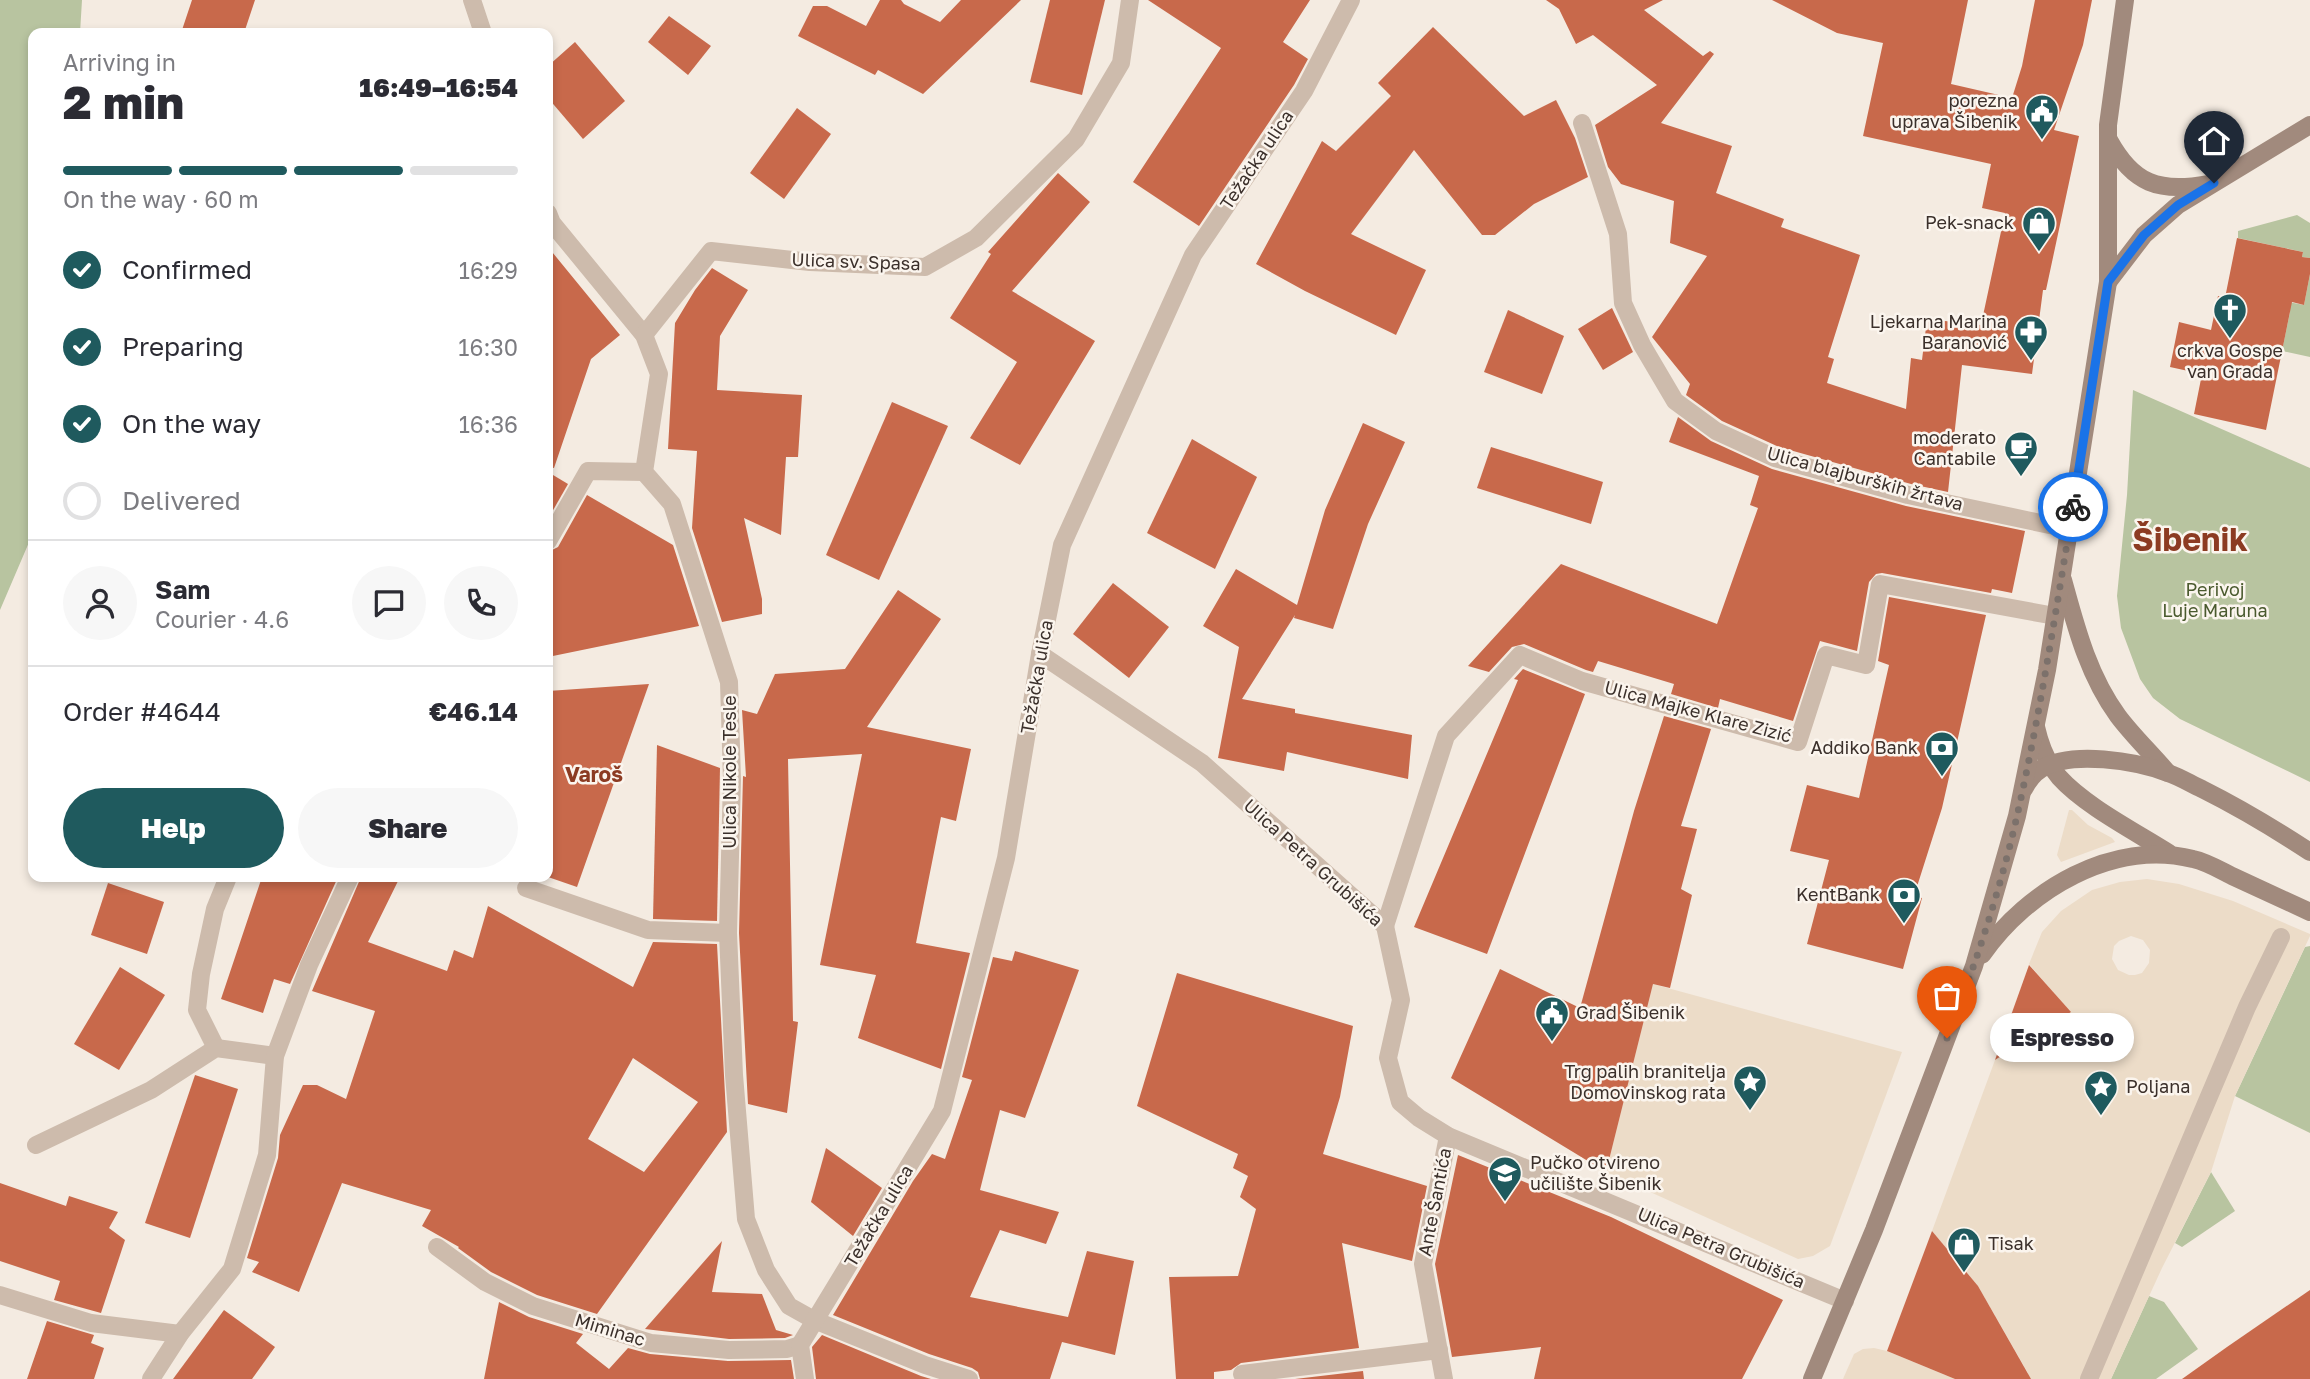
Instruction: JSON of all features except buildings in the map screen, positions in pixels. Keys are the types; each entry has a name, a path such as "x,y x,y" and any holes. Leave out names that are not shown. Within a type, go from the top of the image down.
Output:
{"main road":[{"path":"1812,1379 1845,1301 1974,966 2008,852 2022,792 2055,616 2108,282 2108,137 2125,0"},
{"path":"2108,282 2144,235 2178,205 2310,125"},
{"path":"2108,137 2120,161 2157,186 2191,187 2214,183"},
{"path":"2062,574 2080,641 2092,672 2117,715 2168,773"},
{"path":"2036,724 2043,750 2060,778 2079,795 2173,855"},
{"path":"2022,792 2033,775 2050,764 2062,761 2098,759 2168,773 2255,816 2310,852"},
{"path":"1974,966 2011,918 2034,898 2085,871 2151,853 2197,860 2310,912"}],"street":[{"path":"472,0 481,28"},
{"name":"Ulica sv. Spasa","path":"644,335 711,251 810,262 925,267 976,237 1076,139 1121,63 1130,0"},
{"name":"Težačka ulica","path":"800,1345 942,1111 1006,858 1062,545 1193,255 1304,91 1351,0"},
{"name":"Ulica blajburških žrtava","path":"1582,124 1618,234 1623,303 1642,345 1675,401 1716,431 1775,458 1908,495 2069,529"},
{"path":"553,224 644,335 659,374 645,472 588,471 553,532"},
{"name":"Ulica Nikole Tesle","path":"645,472 672,504 729,681 732,780 728,933 734,1075 746,1219 766,1270 789,1306 814,1321"},
{"name":"Ulica Majke Klare Zizić","path":"1385,926 1446,736 1520,655 1583,681 1798,742 1826,655 1866,665 1880,584 2055,616"},
{"name":"Ulica Petra Grubišića","path":"1041,654 1202,763 1385,926 1401,1000 1388,1058 1400,1102 1419,1118 1448,1136 1845,1301"},
{"path":"216,1048 197,1010 201,974 215,909 226,882"},
{"path":"151,1379 180,1334 232,1269 267,1155 275,1056 309,965 348,882"},
{"path":"526,888 648,930 728,933"},
{"path":"2089,1379 2247,1007 2281,937"},
{"path":"36,1145 151,1090 216,1048 275,1056"},
{"name":"Ante Šantića","path":"1444,1379 1423,1264 1448,1136"},
{"name":"Miminac","path":"438,1247 485,1282 533,1306 651,1343 729,1350 787,1349 800,1345"},
{"path":"0,1295 90,1324 180,1334"},
{"path":"814,1321 925,1365 969,1379"},
{"path":"800,1345 805,1379"},
{"path":"1242,1374 1439,1350"}],"green space":[{"path":"0,0 82,0 80,28 28,28 28,545 0,610"},
{"path":"2297,215 2310,223 2310,258 2302,257 2303,252 2238,238 2238,231"},
{"path":"2310,274 2310,357 2282,351 2290,312 2283,301 2304,305"},
{"name":"Perivoj Luje Maruna","path":"2133,390 2310,468 2310,782 2180,719 2153,698 2140,679 2121,628 2117,596 2127,495"},
{"path":"2310,946 2310,1133 2235,1096 2305,947"},
{"path":"2211,1172 2235,1211 2182,1247 2175,1243"},
{"path":"2149,1296 2164,1302 2198,1349 2156,1379 2111,1379"}],"shaded area":[{"path":"2069,810 2115,842 2061,862 2057,855"},
{"name":"Poljana","path":"2147,879 2179,884 2233,901 2310,936 2235,1096 2211,1172 2162,1268 2111,1379 2026,1379 2028,1373 1978,1286 1932,1231 1995,1060 2070,1012 2029,964 2042,932 2061,911 2092,890 2120,882","holes":["2131,936 2143,940 2150,950 2149,963 2142,973 2129,975 2118,970 2112,959 2114,946"]},
{"name":"Trg palih branitelja Domovinskog rata","path":"1653,984 1902,1052 1830,1246 1813,1256 1798,1259 1606,1172"},
{"path":"1874,1348 1955,1379 1843,1379 1854,1354 1863,1349"}],"way so far":[{"path":"1947,1038 1974,966 2017,816 2047,670 2073,507"}],"place":[{"name":"porezna uprava Šibenik","path":"2042,141"},
{"name":"Pek-snack","path":"2039,253"},
{"name":"crkva Gospe van Grada","path":"2230,340"},
{"name":"Ljekarna Marina Baranović","path":"2031,362"},
{"name":"moderato Cantabile","path":"2021,478"},
{"name":"Addiko Bank","path":"1942,778"},
{"name":"KentBank","path":"1904,925"},
{"name":"Espresso","path":"1947,1038"},
{"name":"Grad Šibenik","path":"1552,1043"},
{"name":"Trg palih branitelja Domovinskog rata","path":"1750,1112"},
{"name":"Poljana","path":"2101,1117"},
{"name":"Pučko otvireno učilište Šibenik","path":"1505,1203"},
{"name":"Tisak","path":"1964,1274"}],"district":[{"name":"Šibenik","path":"2190,540"},
{"name":"Varoš","path":"594,775"}],"route":[{"path":"2073,507 2108,282 2144,235 2178,205 2214,183"}]}
